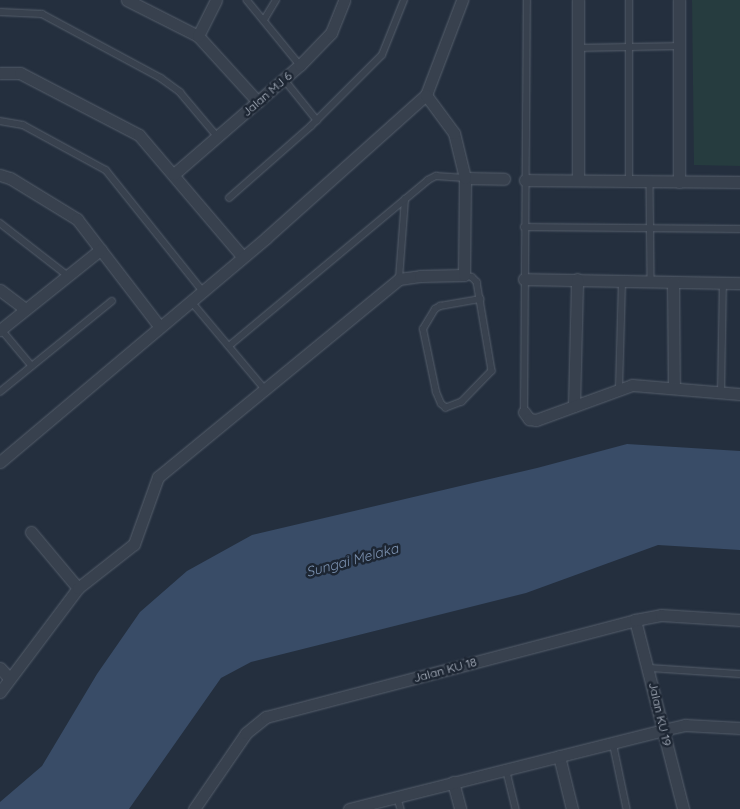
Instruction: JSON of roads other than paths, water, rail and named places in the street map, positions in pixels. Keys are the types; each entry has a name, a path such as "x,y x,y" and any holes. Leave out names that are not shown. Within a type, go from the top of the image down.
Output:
{"street":[{"path":"127,0 198,36 258,102"},
{"path":"198,36 216,0"},
{"name":"Jalan MJ 6","path":"174,174 300,65 331,33 344,0"},
{"path":"0,462 243,257 426,96 462,0"},
{"path":"578,0 578,180"},
{"path":"679,0 679,182"},
{"path":"0,73 20,73 138,134 243,257"},
{"path":"0,692 78,588 134,544 158,477 399,279 420,276 464,275 465,178 454,133 426,96"},
{"path":"0,175 10,178 77,219 160,327"},
{"path":"465,178 504,179"},
{"path":"525,180 740,182"},
{"path":"0,330 66,275 101,249"},
{"path":"524,279 740,283"},
{"path":"574,406 577,279"},
{"path":"673,282 674,388"},
{"path":"0,290 25,310"},
{"path":"524,412 529,418 536,420 619,389 632,386 740,394"},
{"path":"31,532 78,588"},
{"name":"Jalan KU 18","path":"194,809 246,733 266,717 635,620 661,615 740,620"},
{"name":"Jalan KU 19","path":"635,620 649,668 683,809"},
{"path":"0,668 9,678"},
{"path":"350,809 506,768 685,725 740,728"},
{"path":"559,756 572,809"},
{"path":"453,782 460,809"}],"lane":[{"path":"247,0 300,65"},
{"path":"264,20 276,0"},
{"path":"229,198 317,120 382,55 404,0"},
{"path":"524,412 527,0"},
{"path":"628,181 629,0"},
{"path":"0,12 42,14 161,78 180,92 218,136"},
{"path":"579,48 679,46"},
{"path":"284,79 317,120"},
{"path":"0,121 23,125 106,170 203,291"},
{"path":"229,346 432,178 465,178"},
{"path":"650,181 651,281"},
{"path":"399,279 405,199"},
{"path":"0,223 66,275"},
{"path":"524,227 740,229"},
{"path":"464,275 472,277 477,282 480,299 492,371 462,402 446,408 441,404 436,392 423,329 435,309 440,306 480,299"},
{"path":"619,389 622,280"},
{"path":"722,394 723,282"},
{"path":"0,392 112,301"},
{"path":"191,301 264,388"},
{"path":"0,330 32,366"},
{"path":"649,668 740,674"},
{"path":"613,742 627,809"},
{"path":"506,768 516,809"},
{"path":"397,796 401,809"}],"water":[{"name":"Sungai Melaka","path":"627,444 740,451 740,550 658,545 526,593 251,662 221,678 129,809 0,809 0,802 42,766 97,674 140,612 187,571 252,535 537,468"}]}
